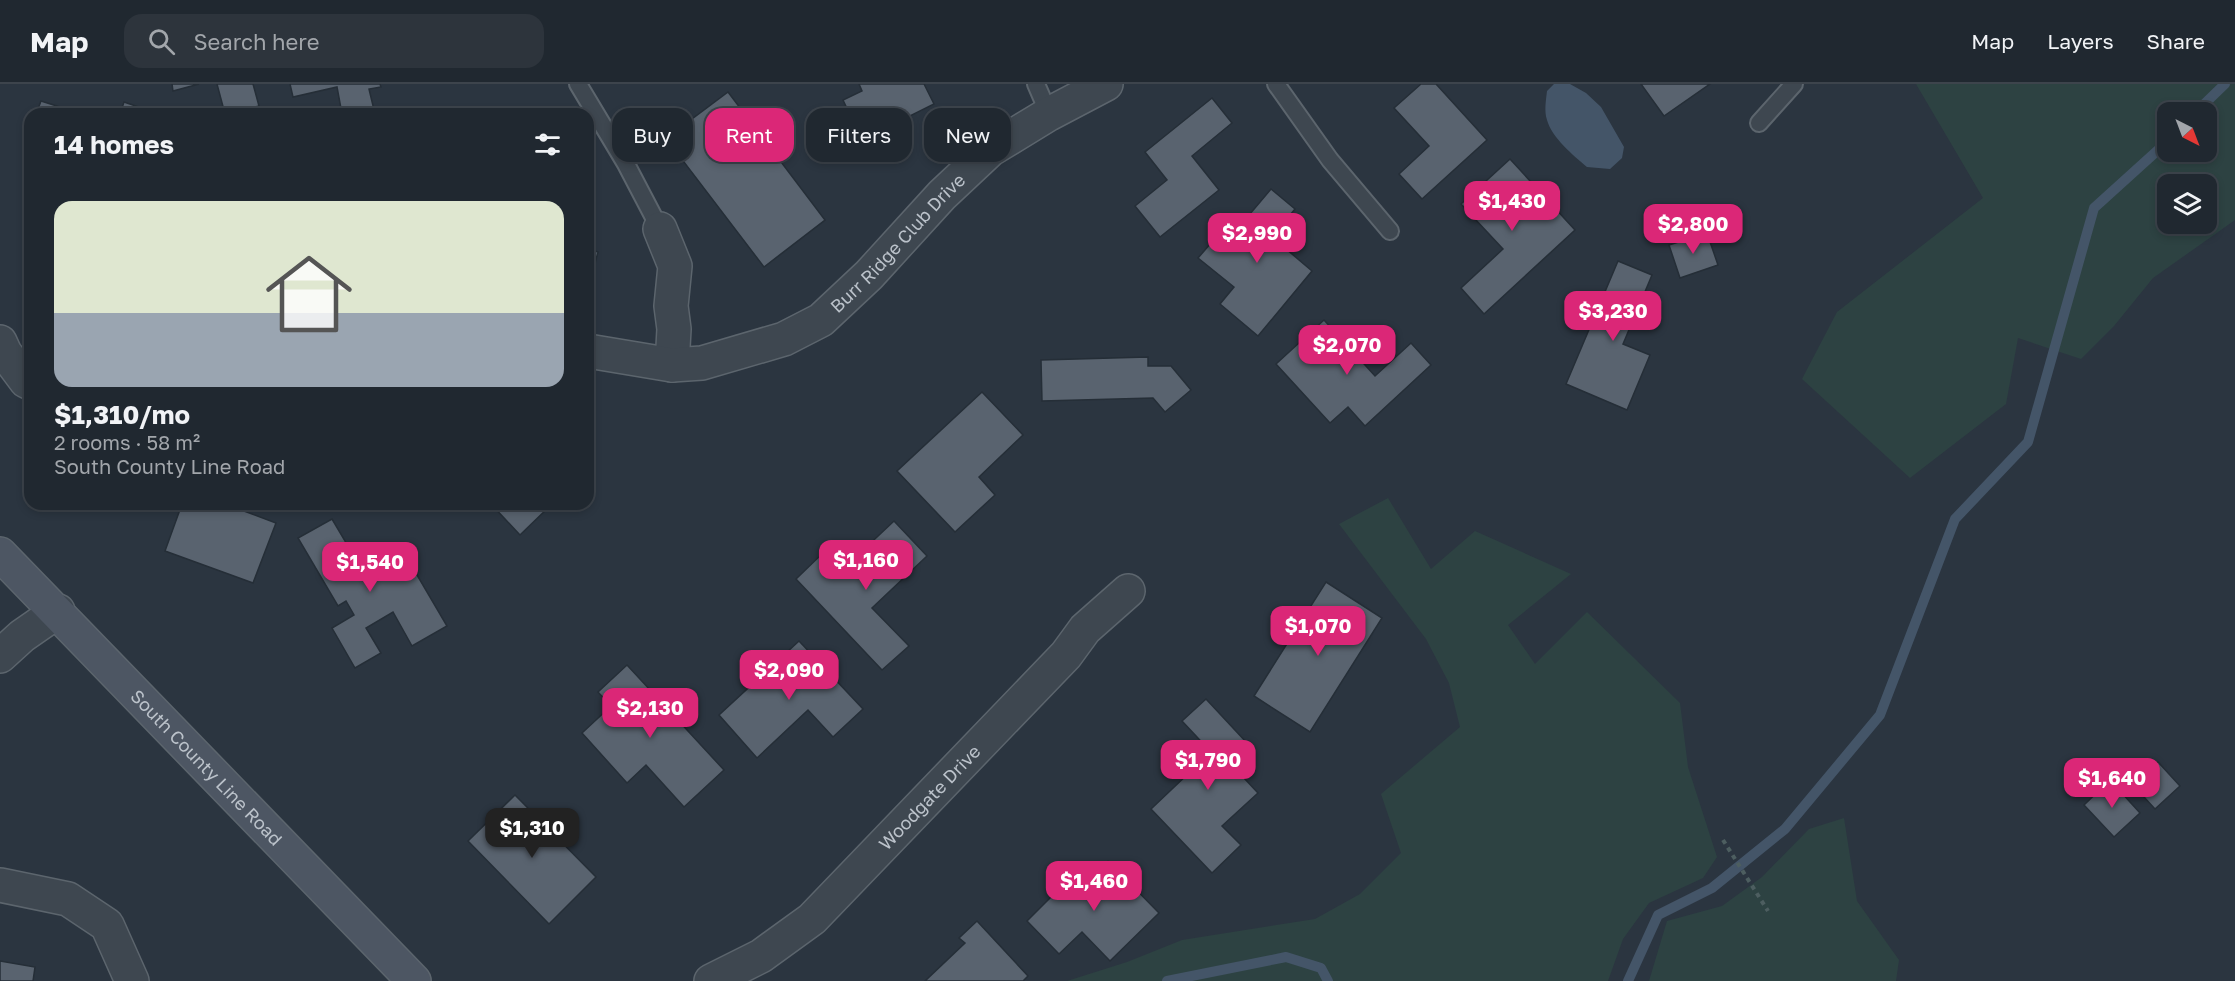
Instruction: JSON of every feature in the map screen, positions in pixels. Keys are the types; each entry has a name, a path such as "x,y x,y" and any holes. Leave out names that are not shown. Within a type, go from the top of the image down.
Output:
{"main road":[{"name":"South County Line Road","path":"0,554 58,611 414,981"}],"street":[{"name":"Burr Ridge Club Drive","path":"594,352 672,365 702,363 784,339 821,320 869,275 942,195 990,150 1049,114 1106,84"},
{"path":"660,229 675,266 670,306 674,328 672,365"},
{"path":"0,342 5,353 24,378"},
{"name":"Woodgate Drive","path":"711,981 761,956 812,919 1066,655 1085,629 1128,591"},
{"path":"0,656 22,636 58,611"},
{"path":"0,885 68,899 106,925 132,981"}],"lane":[{"path":"578,84 592,108"},
{"path":"1036,84 1049,114"},
{"path":"1276,84 1330,160 1390,231"},
{"path":"1759,123 1794,84"},
{"path":"594,111 626,164 660,229"}],"path":[{"path":"1723,840 1768,911"}],"green space":[{"path":"1916,84 2235,84 2235,220 2217,233 2217,174 2157,174 2157,234 2215,234 2153,278 2114,326 2081,359 2018,338 2006,404 1910,478 1802,379 1837,312 1983,198"},
{"path":"1388,498 1431,569 1475,531 1571,574 1508,625 1535,664 1587,612 1680,703 1688,767 1717,857 1703,878 1649,903 1623,939 1608,981 1067,981 1127,962 1182,940 1315,919 1360,894 1401,853 1381,794 1460,727 1449,683 1426,639 1339,524"},
{"path":"1844,818 1857,901 1899,960 1896,981 1649,981 1667,921 1722,906 1762,877 1809,829"}],"water":[{"path":"1554,84 1570,84 1586,93 1601,107 1624,147 1622,158 1610,169 1587,167 1553,133 1545,109 1547,91"}],"building":[{"path":"172,84 199,84 173,91"},
{"path":"217,84 253,84 259,106 223,108"},
{"path":"290,84 380,84 381,87 369,89 374,108 341,108 337,87 293,97"},
{"path":"859,84 924,84 934,104 912,115 912,108 847,108 843,100 862,91"},
{"path":"1421,84 1436,84 1487,140 1422,199 1399,174 1429,146 1394,108"},
{"path":"1641,84 1710,84 1664,116"},
{"path":"728,92 740,108 707,108"},
{"path":"1212,98 1232,123 1192,156 1219,190 1160,237 1135,206 1167,180 1145,152"},
{"path":"41,101 63,108 38,108"},
{"path":"124,102 141,108 122,108"},
{"path":"705,109 705,162 781,162 825,220 764,267 684,162 693,162 693,118"},
{"path":"1510,159 1575,230 1484,314 1461,288 1503,249 1461,204"},
{"path":"1271,189 1295,209 1272,237 1312,271 1258,336 1220,304 1234,287 1198,258 1231,220 1239,227"},
{"path":"1707,233 1718,265 1680,278 1669,245"},
{"path":"594,251 598,252 594,267"},
{"path":"1618,261 1652,275 1623,344 1650,355 1627,410 1566,384"},
{"path":"1324,320 1375,376 1411,343 1431,365 1365,426 1348,407 1330,423 1276,364"},
{"path":"1148,357 1148,366 1171,366 1191,390 1165,412 1153,398 1042,401 1041,360"},
{"path":"982,392 1023,435 979,477 995,495 955,532 897,471"},
{"path":"180,510 241,510 276,523 253,583 165,551"},
{"path":"497,510 546,510 520,535"},
{"path":"332,519 358,563 374,554 380,565 403,551 447,626 412,646 393,612 366,628 381,653 355,668 332,628 354,615 346,601 338,606 298,538"},
{"path":"894,521 927,556 872,608 909,646 882,670 796,579 825,551 842,570"},
{"path":"1326,582 1382,618 1310,732 1254,696"},
{"path":"799,641 863,709 833,737 808,710 757,758 719,715"},
{"path":"627,665 724,770 684,807 646,765 627,783 582,733 611,706 598,692"},
{"path":"1206,699 1247,743 1228,761 1258,793 1222,826 1241,845 1212,873 1151,809 1211,752 1182,721"},
{"path":"2158,762 2180,786 2155,809 2133,785"},
{"path":"2110,780 2140,813 2114,837 2084,805"},
{"path":"515,795 596,877 549,924 468,841"},
{"path":"1108,861 1159,913 1110,961 1082,932 1059,954 1027,921 1078,870 1089,880"},
{"path":"977,921 1028,976 1023,981 925,981 965,943 959,938"},
{"path":"0,961 35,967 33,981 0,981"}],"waterway":[{"path":"2206,102 2225,84"},
{"path":"1628,981 1658,915 1712,888 1785,829 1880,715 1955,519 2028,442 2094,208 2157,151"},
{"path":"1167,981 1286,957 1321,968 1328,981"}]}
